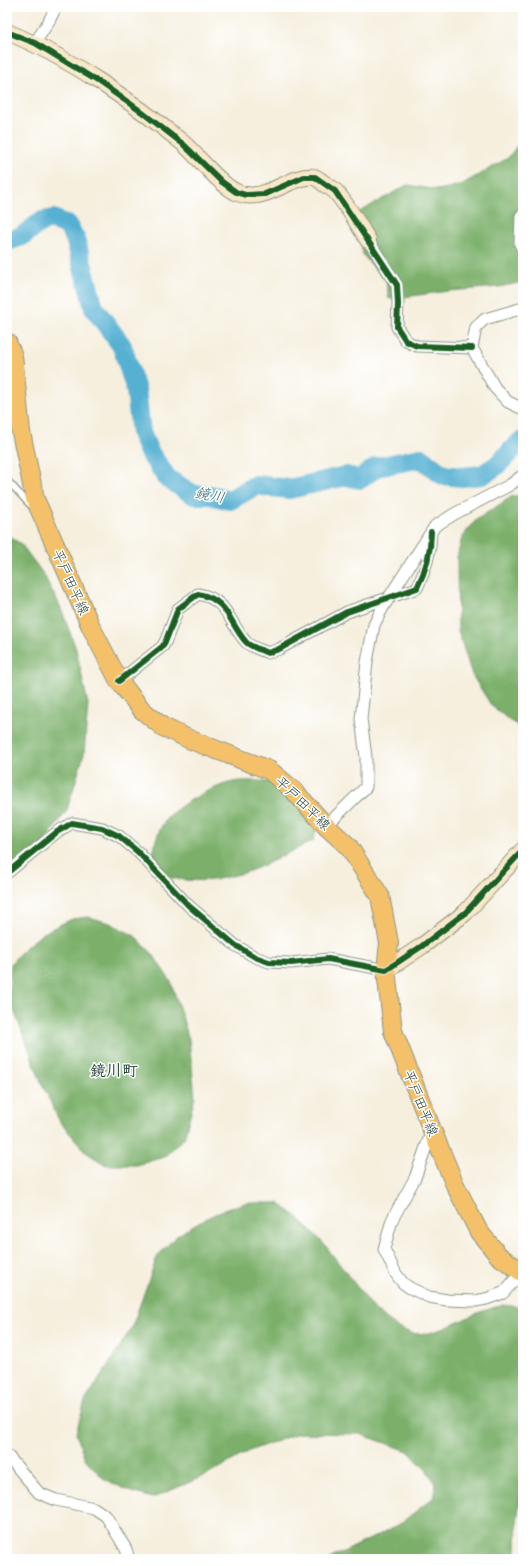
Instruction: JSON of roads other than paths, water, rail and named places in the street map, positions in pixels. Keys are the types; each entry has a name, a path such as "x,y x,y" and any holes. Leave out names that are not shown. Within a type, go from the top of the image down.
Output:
{"main road":[{"name":"平戸田平線","path":"7,342 14,356 21,432 35,499 91,627 119,681 142,710 163,727 191,740 269,770 294,791 326,826 349,847 380,896 389,943 386,970 393,1031 432,1130 455,1185 479,1232 499,1256 522,1273"}],"street":[{"path":"35,43 56,7"},
{"path":"7,32 35,43 99,82 139,110 183,144 222,182 236,192 246,195 265,194 304,178 315,177 335,191 397,285 397,327 406,341 417,346 472,348"},
{"path":"523,215 521,216 520,244 523,250"},
{"path":"523,308 485,319 476,328 472,348 495,388 508,402 523,409"},
{"path":"326,826 366,787 366,757 361,719 367,662 374,625 382,609 435,526 456,513 510,485 523,476"},
{"path":"119,681 163,646 178,609 198,594 209,596 224,607 247,644 268,653 279,649 348,612 417,588 425,571 432,544 431,532"},
{"path":"7,873 57,832 72,823 102,828 119,836 138,852 189,906 235,945 255,957 270,962 328,959 386,970 422,946 465,913 479,900 523,850"},
{"path":"432,1130 415,1178 392,1220 384,1249 396,1274 402,1283 429,1297 446,1300 475,1301 486,1299 502,1293 522,1273"},
{"path":"7,1455 40,1494 56,1500 94,1508 106,1516 126,1548 129,1559"}],"lane":[{"path":"7,480 45,522"}],"waterway":[{"name":"鏡川","path":"7,241 22,236 42,221 53,219 67,225 75,238 94,308 122,346 136,390 141,433 149,452 168,479 194,495 210,495 230,500 256,485 289,489 346,476 360,479 377,467 421,458 443,475 462,477 482,475 496,466 520,442 523,441"}],"district":[{"name":"鏡川町","path":"114,1070"}]}
